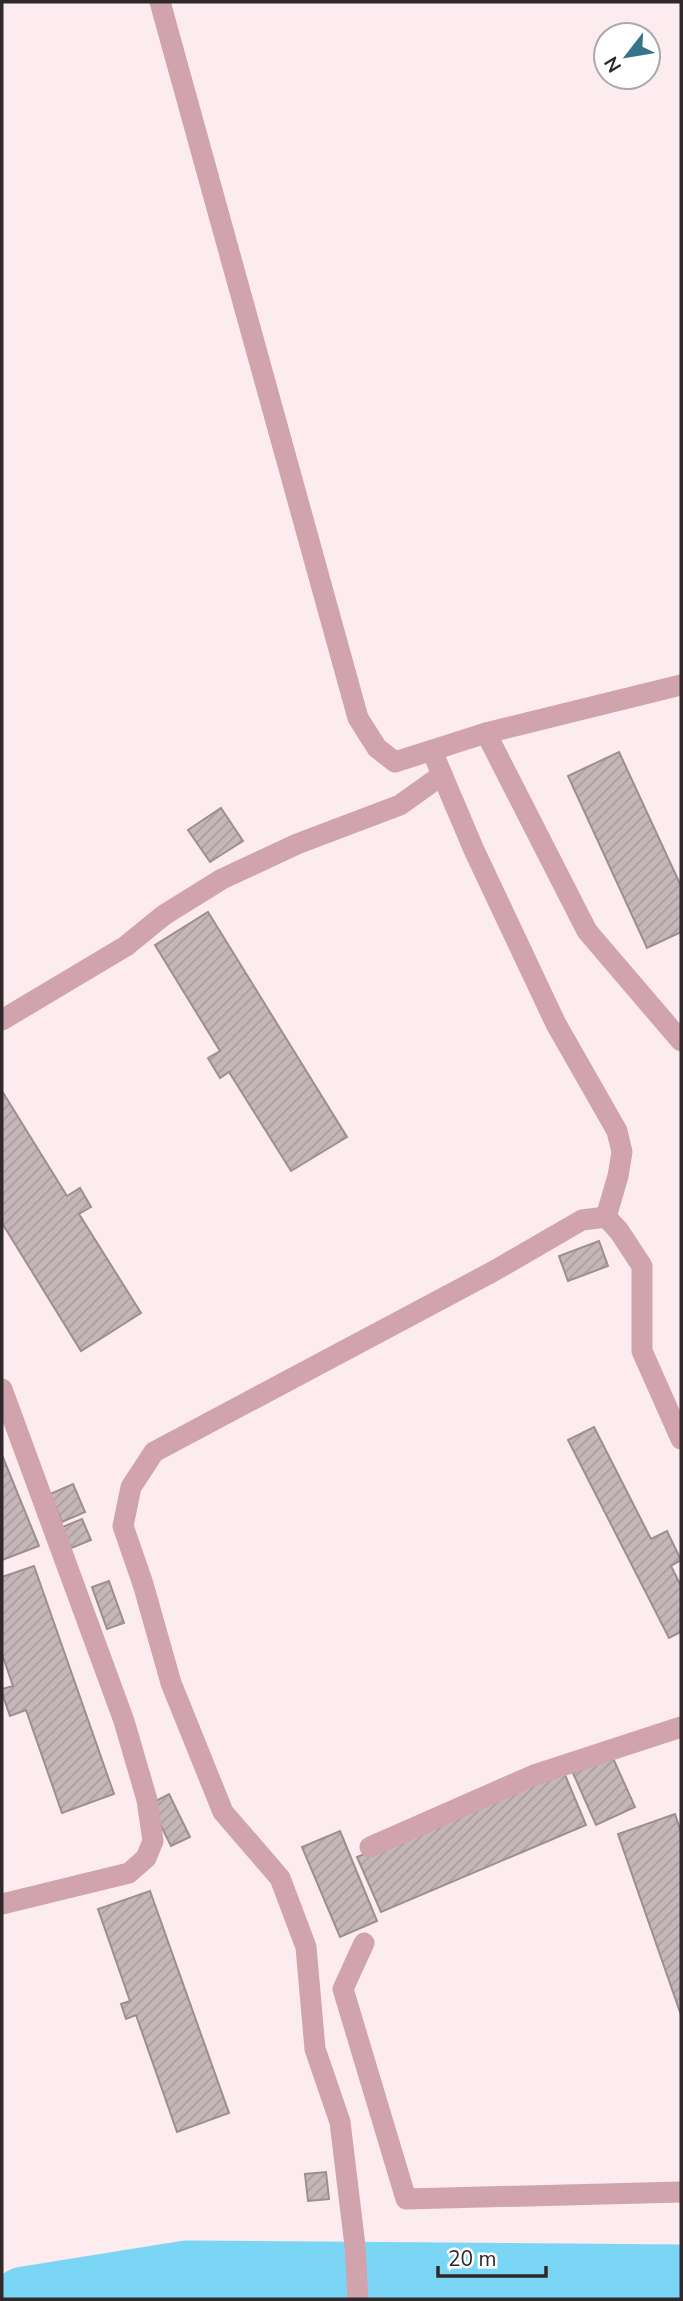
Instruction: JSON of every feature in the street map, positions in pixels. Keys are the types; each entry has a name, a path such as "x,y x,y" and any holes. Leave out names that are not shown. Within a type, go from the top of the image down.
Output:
{"street":[{"path":"160,2 358,718 377,748 395,762 486,733 681,685"},
{"path":"486,733 587,931 681,1041"},
{"path":"432,751 474,850 556,1024 617,1131 622,1152 606,1217"},
{"path":"2,1020 126,946 164,915 222,879 297,844 400,805 442,775"},
{"path":"606,1217 619,1231 642,1266 642,1351 681,1439"},
{"path":"357,2298 355,2246 340,2122 315,2049 306,1947 280,1878 223,1812 171,1683 143,1584 123,1526 131,1487 153,1452 494,1272 583,1220 606,1217"},
{"path":"2,1389 124,1721 147,1800 153,1841 146,1858 129,1873 2,1905"},
{"path":"370,1847 534,1774 681,1727"},
{"path":"364,1943 343,1989 406,2199 681,2192"}],"building":[{"path":"619,752 681,886 681,932 647,948 568,776"},
{"path":"221,808 243,841 210,862 188,830"},
{"path":"208,912 347,1137 291,1171 229,1072 220,1078 208,1058 220,1051 155,945"},
{"path":"2,1091 67,1196 80,1188 91,1207 79,1214 141,1313 81,1351 2,1223"},
{"path":"599,1241 608,1266 568,1281 559,1256"},
{"path":"594,1427 651,1539 667,1531 681,1560 671,1566 681,1586 681,1632 669,1638 568,1440"},
{"path":"2,1455 39,1546 2,1560"},
{"path":"73,1484 85,1512 62,1522 50,1494"},
{"path":"82,1519 91,1540 69,1549 60,1528"},
{"path":"34,1566 114,1794 62,1813 26,1710 10,1716 2,1693 2,1689 13,1686 2,1654 2,1577"},
{"path":"109,1581 124,1623 107,1629 92,1587"},
{"path":"612,1756 635,1807 596,1825 573,1773"},
{"path":"563,1770 586,1825 381,1912 357,1857"},
{"path":"169,1794 190,1837 171,1846 150,1804"},
{"path":"675,1814 681,1832 681,2015 618,1834"},
{"path":"340,1831 377,1921 340,1937 302,1847"},
{"path":"150,1891 229,2113 177,2132 136,2015 126,2019 121,2004 130,2001 98,1909"},
{"path":"326,2172 329,2199 308,2201 305,2174"}],"waterway":[{"path":"24,2299 186,2273 681,2277"}]}
